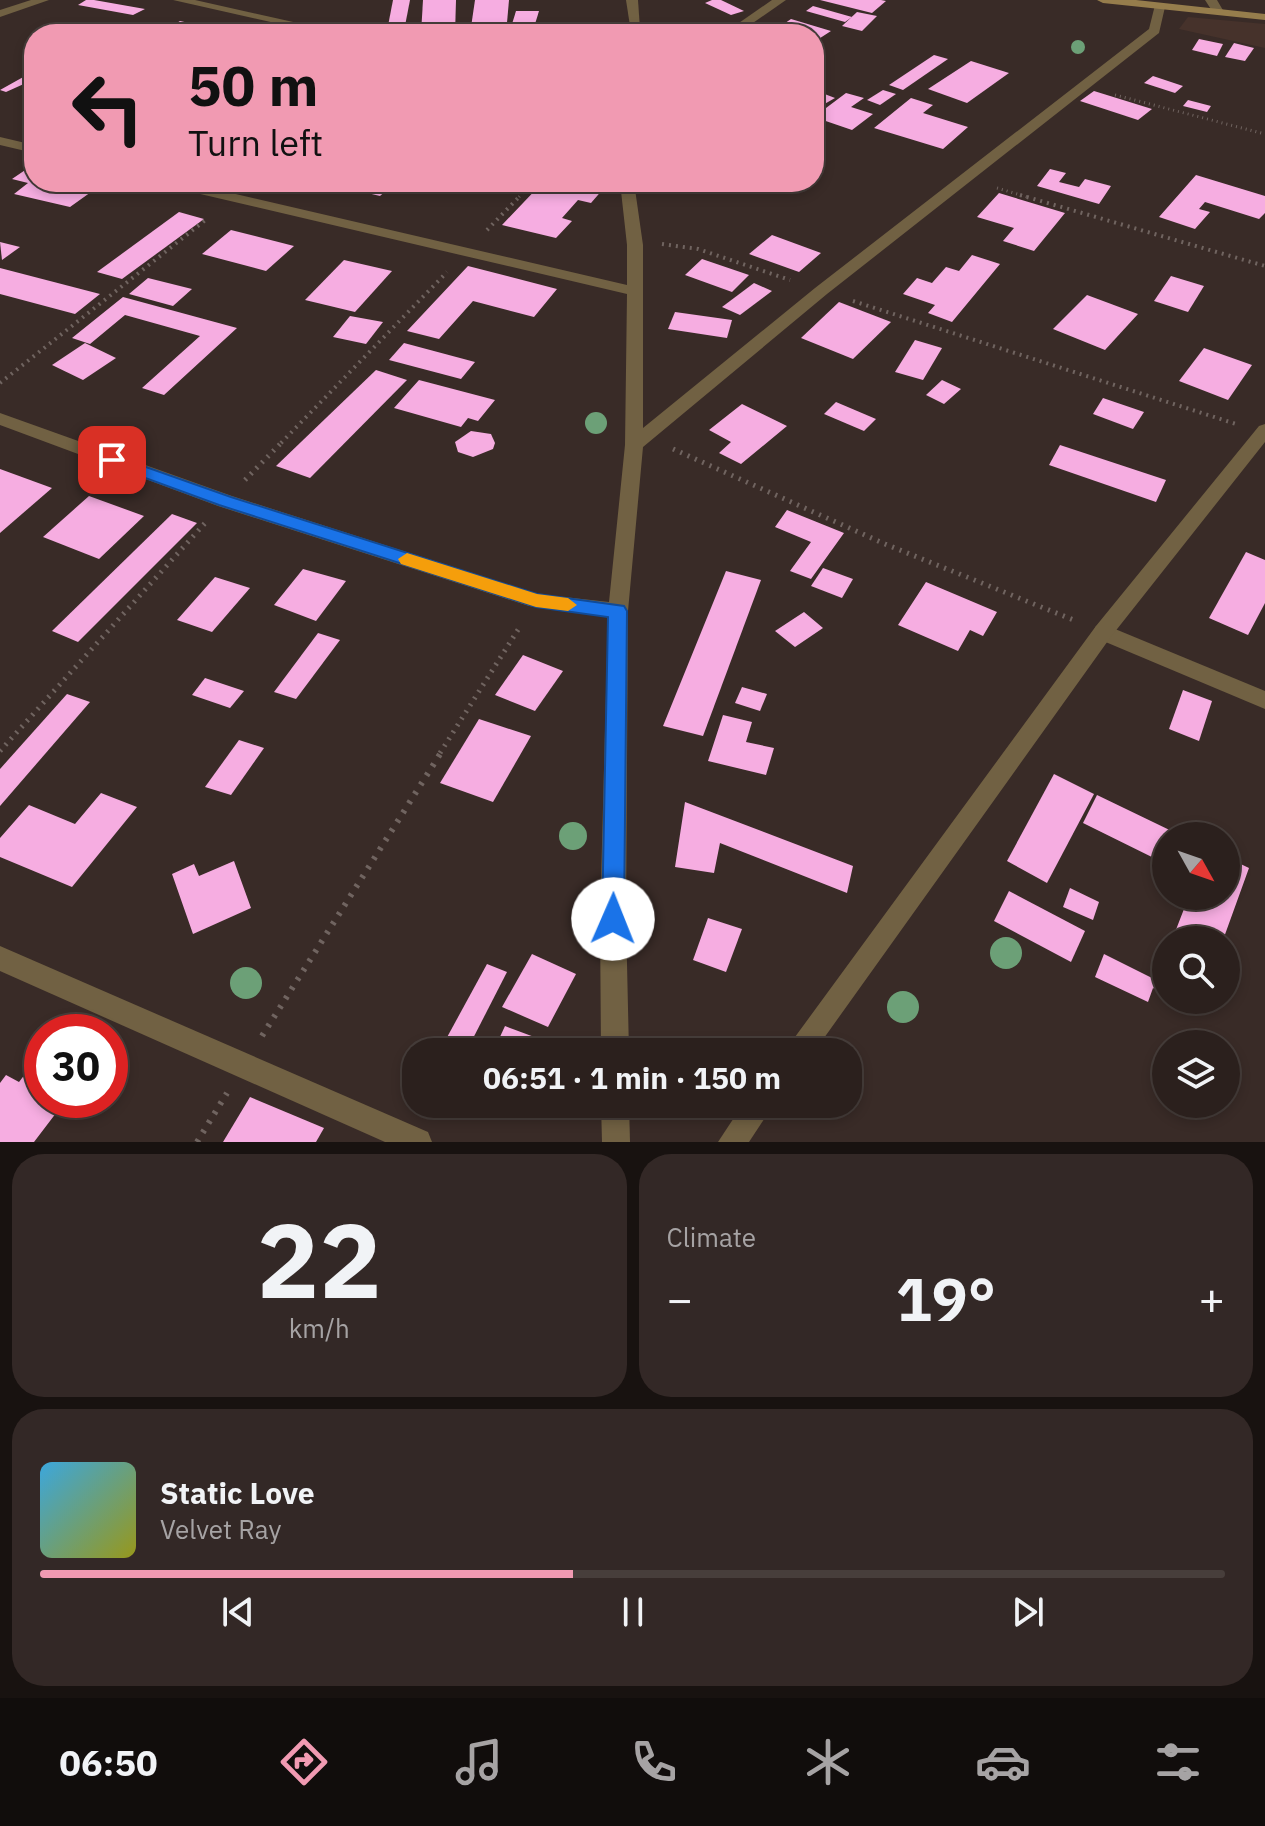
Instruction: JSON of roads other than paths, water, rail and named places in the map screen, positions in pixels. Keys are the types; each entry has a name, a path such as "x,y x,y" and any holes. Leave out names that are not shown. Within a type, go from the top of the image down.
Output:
{"main road":[{"path":"1103,0 1265,17"}],"street":[{"path":"0,14 43,0"},
{"path":"179,0 293,24"},
{"path":"632,0 636,24"},
{"path":"744,24 780,0"},
{"path":"1211,0 1218,12"},
{"path":"639,441 821,291 1155,30 1159,7"},
{"path":"0,141 24,147"},
{"path":"207,192 633,291"},
{"path":"615,1038 613,919 618,611 639,441 633,291 635,245 628,192"},
{"path":"0,419 225,501 536,601 618,611"},
{"path":"808,1038 1103,632 1264,432"},
{"path":"1103,632 1265,700"},
{"path":"0,958 418,1142"},
{"path":"615,1118 616,1142"},
{"path":"732,1142 750,1118"}]}
